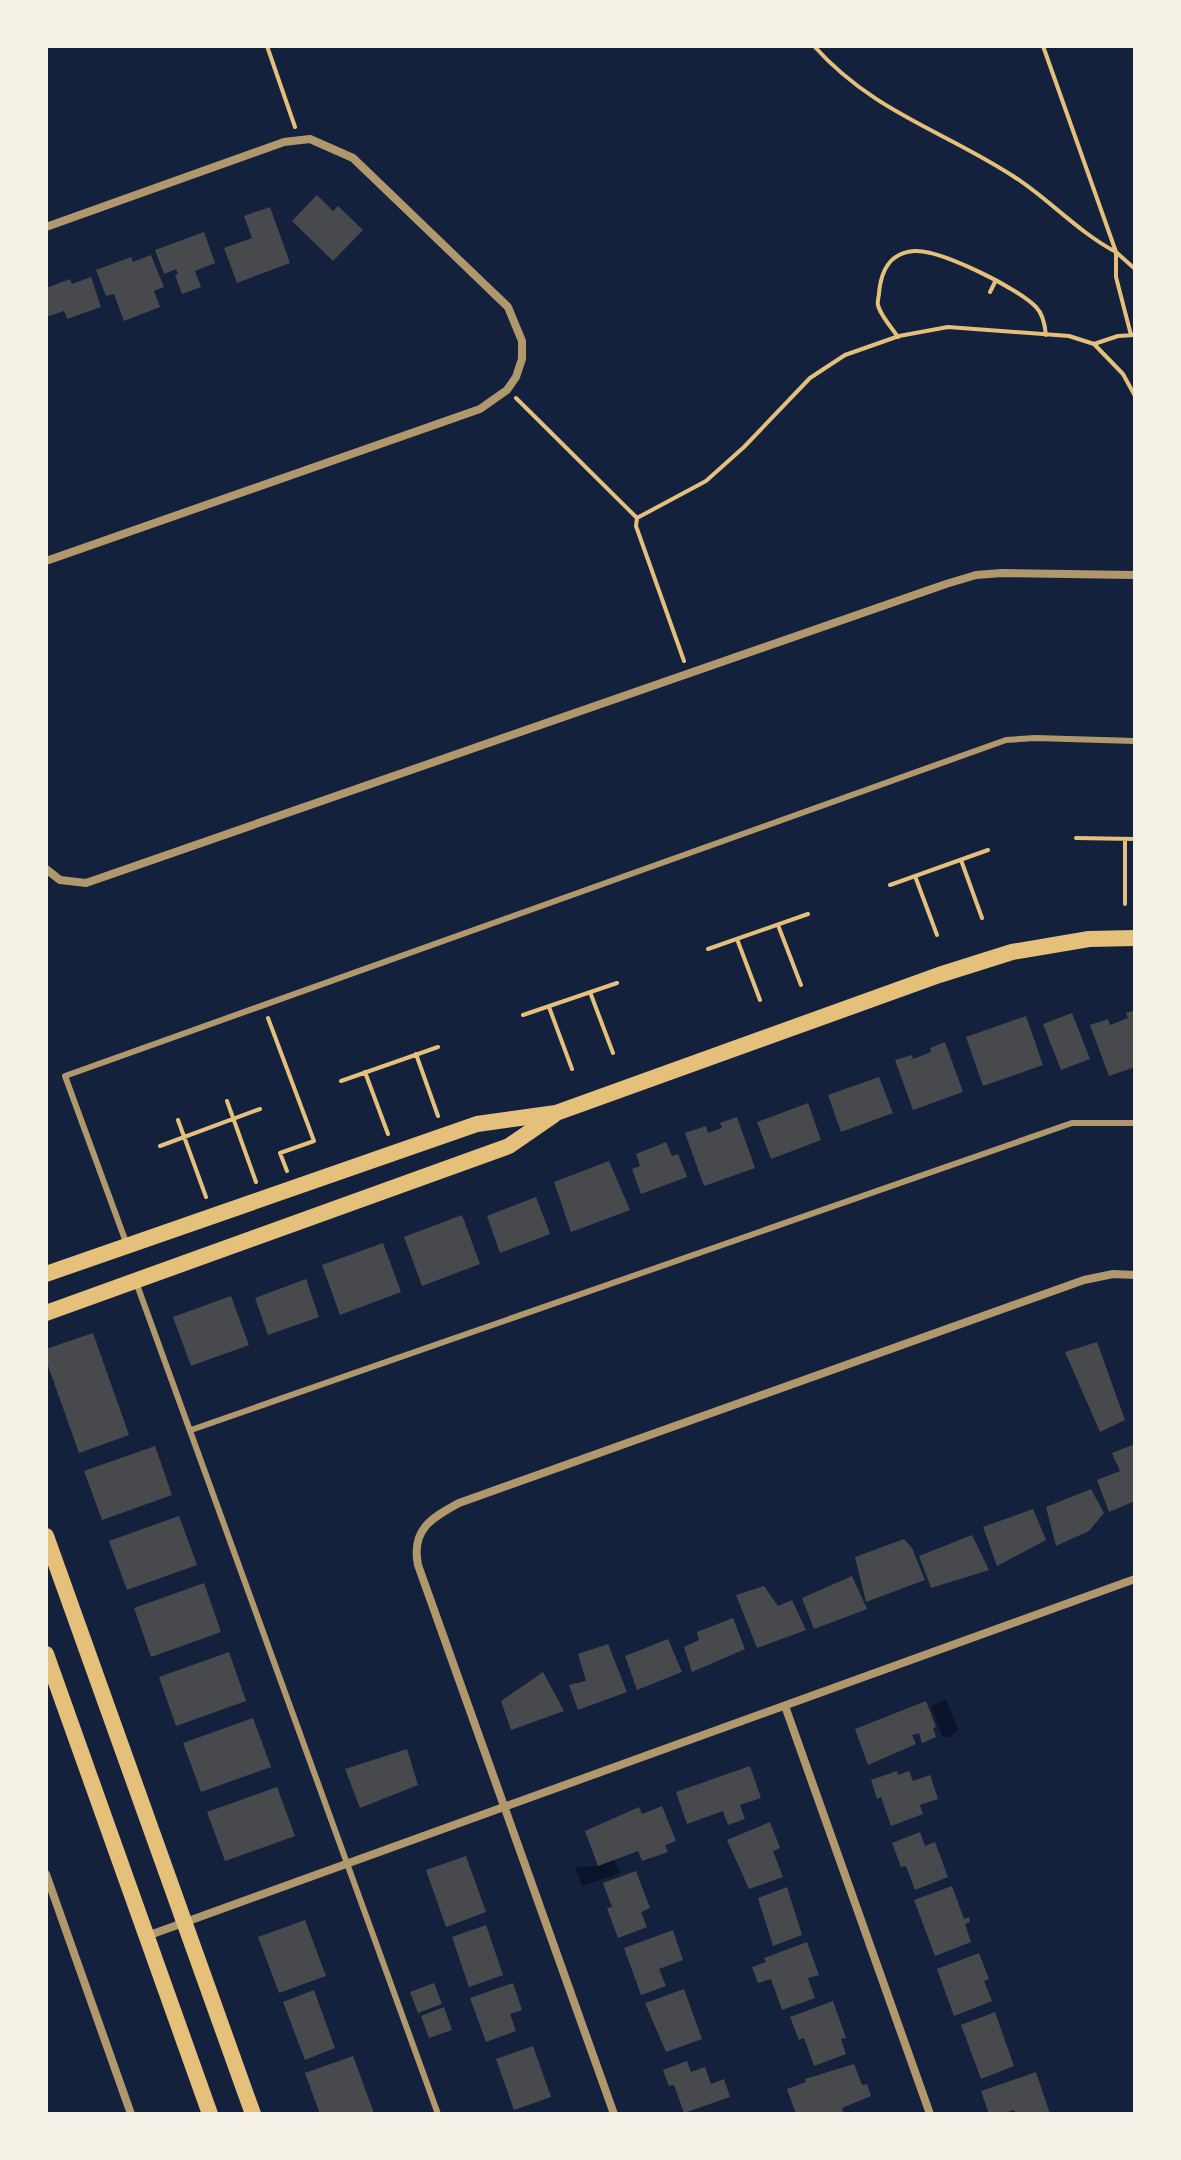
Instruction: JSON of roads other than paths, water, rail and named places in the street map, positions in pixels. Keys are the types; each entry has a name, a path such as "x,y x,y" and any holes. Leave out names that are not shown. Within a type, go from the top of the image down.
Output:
{"main road":[{"path":"46,1274 477,1124 556,1113 939,975 1012,952 1089,939 1135,938"},
{"path":"46,1313 509,1146 556,1113"},
{"path":"46,1536 253,2114"},
{"path":"47,1663 210,2114"}],"street":[{"path":"46,227 299,138 324,143 353,158 508,307 522,341 522,359 516,377 507,390 480,409 46,561"},
{"path":"46,869 60,880 86,883 976,575 1135,575"},
{"path":"614,2114 418,1565 416,1551 421,1532 432,1518 459,1503 1084,1280 1113,1274 1135,1275"},
{"path":"146,1936 1135,1579"},
{"path":"785,1706 930,2114"},
{"path":"46,1874 131,2114"}],"lane":[{"path":"127,1245 65,1076 1006,740 1135,741"},
{"path":"191,1430 1072,1123 1135,1123"},
{"path":"136,1282 438,2114"}],"water":[{"path":"946,1700 958,1730 950,1737 942,1736 931,1706"},
{"path":"614,1860 620,1873 582,1886 575,1867 598,1866"}]}
